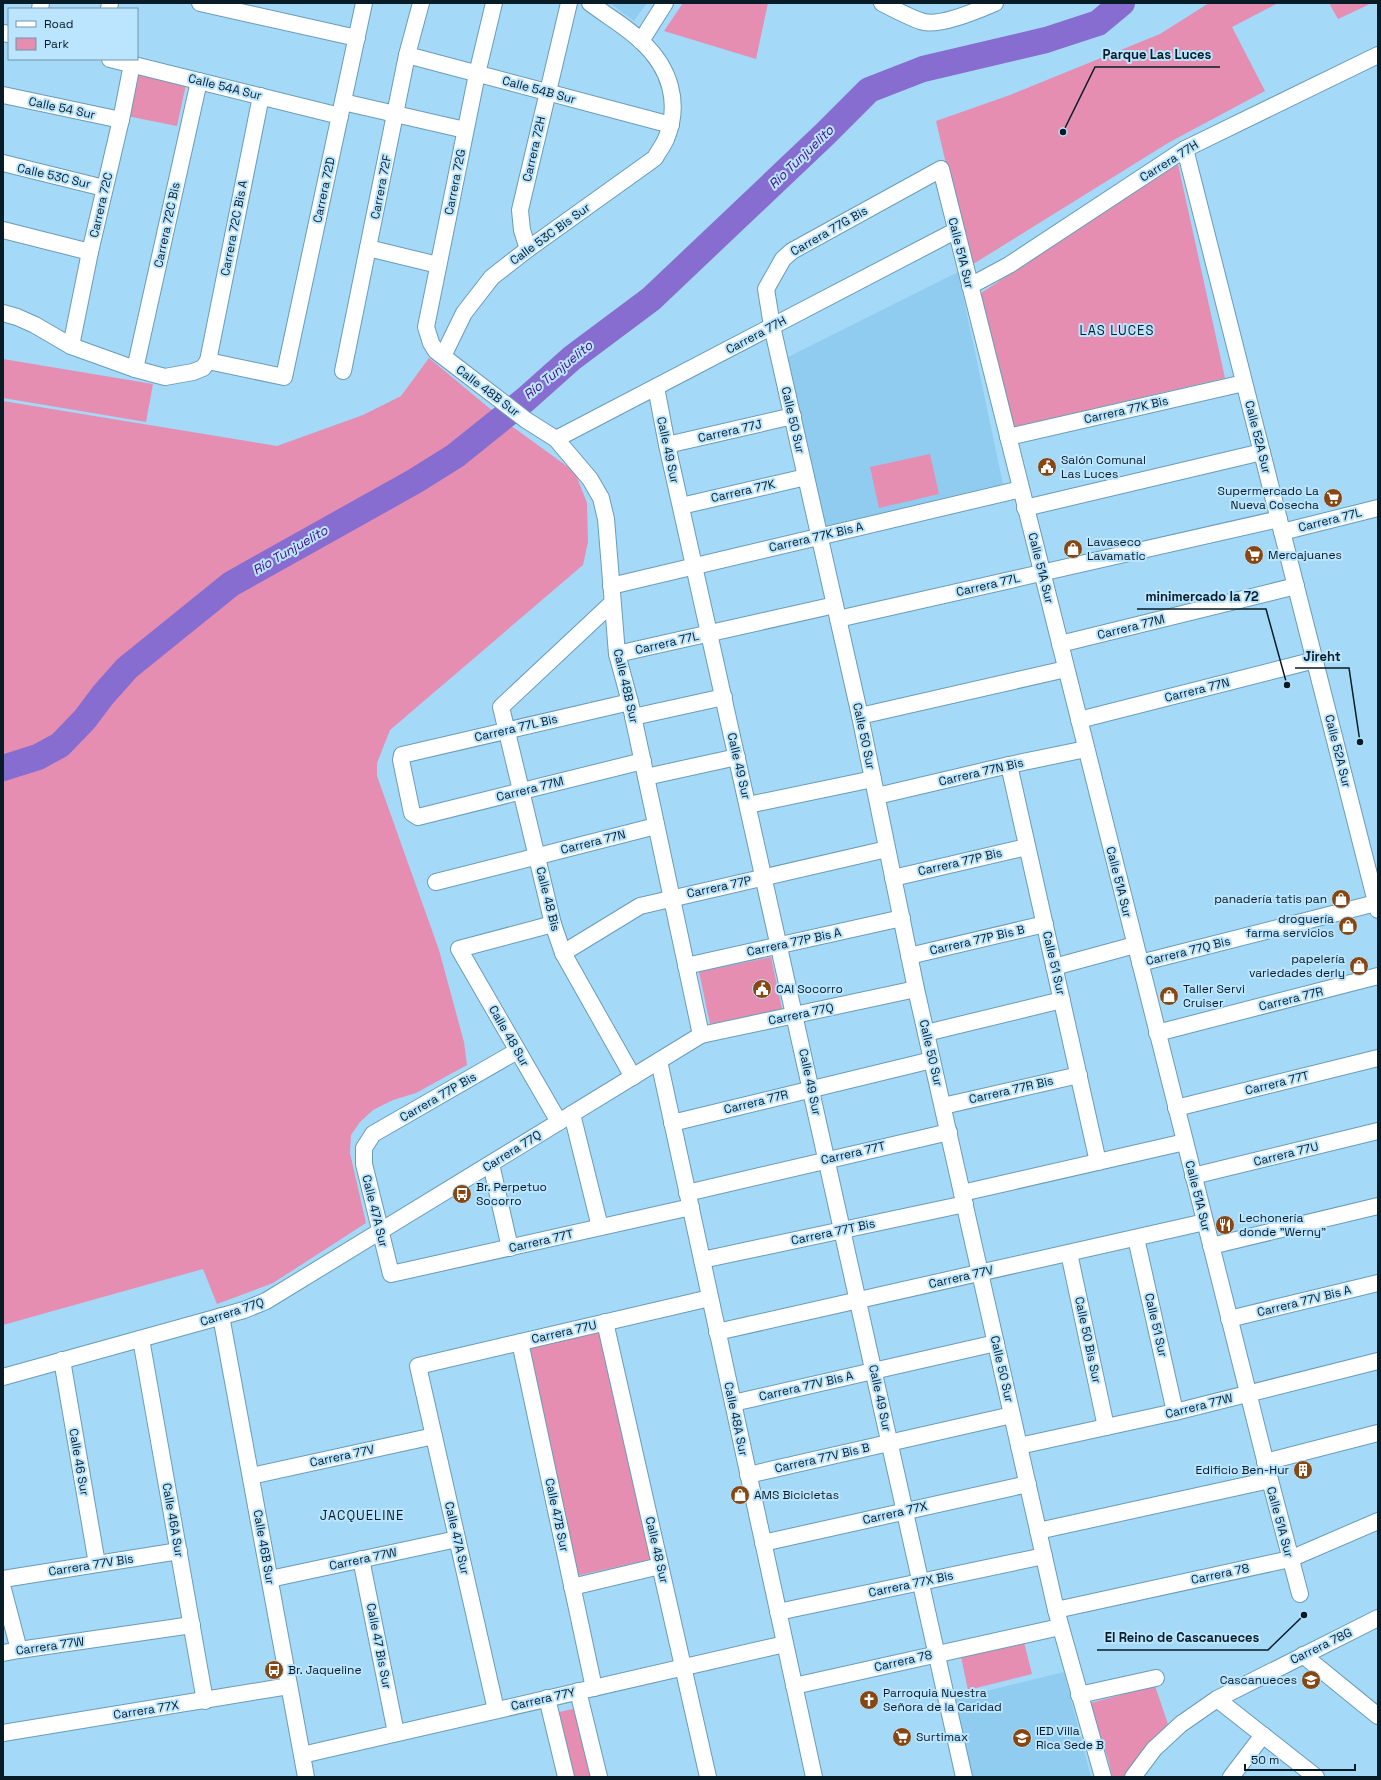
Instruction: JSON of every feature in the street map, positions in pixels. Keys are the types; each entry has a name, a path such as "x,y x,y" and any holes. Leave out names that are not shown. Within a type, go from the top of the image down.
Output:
{"street":[{"path":"200,3 356,38"},
{"name":"Carrera 72D","path":"208,361 284,377 364,3"},
{"name":"Carrera 72F","path":"343,371 407,55 421,3"},
{"name":"Carrera 72G","path":"443,356 431,343 426,327 465,130 494,3"},
{"name":"Carrera 72H","path":"528,249 522,230 520,210 568,3"},
{"name":"Calle 53C Bis Sur","path":"443,356 464,313 492,277 528,249 655,158 666,140 671,125 673,99 666,73 656,56 641,41 590,3"},
{"path":"641,41 665,3"},
{"path":"888,4 925,22 942,22 975,12 995,3"},
{"name":"Calle 54B Sur","path":"407,55 671,125"},
{"name":"Carrera 77H","path":"970,286 1009,265 1185,150 1378,55"},
{"name":"Calle 54A Sur","path":"114,60 261,96 342,109 395,114 465,130"},
{"name":"Carrera 72C","path":"71,346 90,252 121,120 132,64"},
{"name":"Carrera 72C Bis","path":"135,369 199,81"},
{"name":"Calle 54 Sur","path":"3,95 121,120"},
{"name":"Carrera 72C Bis A","path":"208,361 261,96"},
{"name":"Calle 52A Sur","path":"1185,150 1315,660 1373,872 1377,907"},
{"name":"Calle 53C Sur","path":"3,163 104,188"},
{"name":"Calle 51A Sur","path":"941,169 955,231 1026,508 1265,1462 1300,1594"},
{"name":"Carrera 77G Bis","path":"772,326 766,289 783,259 798,247 941,169"},
{"path":"3,230 90,252"},
{"name":"Carrera 77H","path":"556,439 955,231"},
{"path":"368,248 438,265"},
{"path":"3,313 35,325 71,346 135,369 165,376 194,372 203,368 208,361"},
{"name":"Calle 50 Sur","path":"772,326 860,716 916,989 1056,1610 1103,1777"},
{"name":"Calle 48B Sur","path":"443,356 526,420 556,439 590,479 601,498 606,519 617,654 631,709 701,1035"},
{"name":"Carrera 77K Bis","path":"1008,437 1244,383"},
{"name":"Calle 49 Sur","path":"656,387 667,445 796,1015 811,1089 964,1777"},
{"name":"Carrera 77J","path":"667,445 793,416"},
{"path":"1026,508 1262,452"},
{"name":"Carrera 77K","path":"681,506 806,477"},
{"name":"Carrera 77K Bis A","path":"611,586 1021,489"},
{"name":"Carrera 77L","path":"617,654 709,633 837,612 1042,573 1280,525 1378,508"},
{"name":"Carrera 77M","path":"1060,644 1296,586"},
{"name":"Calle 48 Bis","path":"612,603 501,707 553,924 563,953 632,1077"},
{"name":"Carrera 77N","path":"1079,720 1315,660"},
{"path":"860,716 1066,669"},
{"name":"Carrera 77L Bis","path":"418,817 412,813 401,760 402,755 507,731 631,709 724,697"},
{"name":"Carrera 77N Bis","path":"877,796 1008,765 1086,749"},
{"name":"Carrera 77M","path":"418,817 521,791 644,769 737,757"},
{"name":"Calle 51 Sur","path":"1008,765 1098,1162"},
{"path":"748,805 873,779"},
{"name":"Carrera 77N","path":"436,882 656,826"},
{"name":"Carrera 77P Bis","path":"893,878 1027,847"},
{"name":"Carrera 77P","path":"563,953 640,906 887,849"},
{"name":"Carrera 77Q Bis","path":"1140,963 1377,907"},
{"name":"Carrera 77P Bis A","path":"686,966 902,918"},
{"name":"Calle 48 Sur","path":"553,924 459,949 517,1051 566,1118 600,1227"},
{"name":"Carrera 77P Bis B","path":"909,956 1045,924"},
{"path":"1054,967 1135,945"},
{"name":"Carrera 77R","path":"1157,1033 1378,976"},
{"name":"Carrera 77Q","path":"3,1377 256,1306 380,1232 701,1035 916,989"},
{"path":"926,1033 1062,1000"},
{"name":"Carrera 77P Bis","path":"364,1148 373,1134 517,1051"},
{"name":"Carrera 77T","path":"1176,1108 1378,1058"},
{"name":"Carrera 77R","path":"672,1123 932,1060"},
{"name":"Calle 48A Sur","path":"659,1061 814,1777"},
{"name":"Carrera 77R Bis","path":"943,1106 1079,1075"},
{"name":"Carrera 77U","path":"1193,1176 1378,1131"},
{"name":"Carrera 77T","path":"391,1274 600,1227 827,1159 949,1132"},
{"name":"Carrera 77T Bis","path":"702,1260 843,1230 1098,1162 1185,1142"},
{"name":"Calle 47A Sur","path":"364,1148 364,1164 391,1274"},
{"path":"491,1164 510,1248"},
{"path":"1211,1246 1378,1206"},
{"name":"Carrera 77V","path":"717,1332 1205,1222"},
{"name":"Calle 51 Sur","path":"1136,1238 1175,1412"},
{"name":"Calle 50 Bis Sur","path":"1069,1253 1106,1427"},
{"name":"Carrera 77V Bis A","path":"1229,1319 1378,1283"},
{"name":"Carrera 77U","path":"418,1366 710,1298"},
{"name":"Calle 46B Sur","path":"222,1316 302,1754 301,1776"},
{"name":"Calle 48 Sur","path":"605,1322 708,1777"},
{"name":"Calle 46A Sur","path":"140,1338 205,1701"},
{"name":"Calle 47B Sur","path":"520,1342 572,1587 599,1777"},
{"name":"Carrera 77V Bis A","path":"733,1403 996,1343"},
{"name":"Calle 46 Sur","path":"62,1360 97,1564"},
{"name":"Carrera 77W","path":"1019,1446 1175,1412 1378,1361"},
{"name":"Calle 47A Sur","path":"418,1366 496,1710"},
{"name":"Carrera 77V Bis B","path":"748,1475 1012,1414"},
{"path":"1265,1462 1378,1433"},
{"name":"Carrera 77V","path":"251,1476 434,1436"},
{"path":"1038,1531 1270,1480"},
{"name":"Carrera 77X","path":"763,1543 1028,1484"},
{"name":"Carrera 78","path":"1056,1610 1290,1559 1378,1521"},
{"name":"Carrera 77W","path":"270,1579 457,1539"},
{"name":"Carrera 77V Bis","path":"3,1579 179,1551"},
{"name":"Carrera 77X Bis","path":"778,1612 1044,1556"},
{"name":"Calle 47 Bis Sur","path":"361,1559 396,1733"},
{"path":"572,1587 660,1566"},
{"path":"3,1589 19,1650"},
{"name":"Carrera 77W","path":"3,1654 19,1650 192,1625"},
{"name":"Carrera 78G","path":"1133,1777 1154,1749 1181,1724 1217,1699 1303,1655 1374,1625"},
{"name":"Carrera 78","path":"794,1686 937,1653 1060,1627"},
{"name":"Carrera 77Y","path":"302,1754 785,1644"},
{"path":"1303,1655 1378,1716"},
{"path":"1079,1695 1156,1678"},
{"name":"Carrera 77X","path":"3,1733 289,1686"},
{"path":"547,1698 566,1777"},
{"path":"1217,1699 1316,1777"},
{"path":"1231,1777 1263,1735"}],"shaded area":[{"path":"610,3 647,3 634,21"},
{"path":"958,272 1003,484 826,526 788,357"},
{"name":"IED Villa Rica Sede B","path":"1064,1672 1091,1777 971,1777 953,1699"}],"green space":[{"path":"683,3 768,3 756,59 664,31"},
{"path":"1209,3 1278,3 1232,27 1265,91 1168,143 970,266 936,121 1010,95 1160,34"},
{"path":"1329,3 1372,3 1338,19"},
{"path":"137,70 187,80 177,126 127,116"},
{"path":"1178,164 1225,378 1010,428 981,293"},
{"path":"429,358 506,422 575,472 587,503 588,542 583,565 390,730 377,763 377,776 439,950 464,1042 467,1065 416,1093 393,1100 373,1110 360,1122 351,1135 350,1153 366,1223 273,1283 217,1304 203,1269 3,1325 3,401 277,446 363,415 401,396"},
{"path":"3,359 153,384 146,422 3,398"},
{"path":"930,454 939,494 879,508 870,467"},
{"path":"771,957 782,1009 710,1024 699,972"},
{"path":"601,1331 652,1559 576,1576 525,1348"},
{"path":"1024,1642 1032,1674 968,1690 961,1657"},
{"path":"1155,1686 1168,1724 1125,1777 1112,1777 1109,1762 1090,1703"},
{"path":"577,1708 594,1777 571,1777 555,1713"}],"waterway":[{"name":"Río Tunjuelito","path":"3,768 38,757 60,745 85,719 103,695 127,668 231,584 415,481 455,456 526,399 572,358 651,299 825,134 869,90 923,69 1046,40 1098,23 1122,3"}],"place":[{"name":"Parque Las Luces","path":"1063,132"},
{"name":"Salón Comunal Las Luces","path":"1047,467"},
{"name":"Supermercado La Nueva Cosecha","path":"1333,498"},
{"name":"Lavaseco Lavamatic","path":"1073,549"},
{"name":"Mercajuanes","path":"1254,555"},
{"name":"minimercado la 72","path":"1287,685"},
{"name":"Jireht","path":"1360,742"},
{"name":"panadería tatis pan","path":"1341,899"},
{"name":"droguería farma servicios","path":"1348,926"},
{"name":"papelería variedades derly","path":"1359,966"},
{"name":"CAI Socorro","path":"762,989"},
{"name":"Taller Servi Cruiser","path":"1169,996"},
{"name":"Br. Perpetuo Socorro","path":"462,1194"},
{"name":"Lechonería donde \"Werny\"","path":"1225,1225"},
{"name":"Edificio Ben-Hur","path":"1303,1470"},
{"name":"AMS Bicicletas","path":"740,1495"},
{"name":"El Reino de Cascanueces","path":"1304,1615"},
{"name":"Br. Jaqueline","path":"274,1670"},
{"name":"Cascanueces","path":"1311,1680"},
{"name":"Parroquia Nuestra Señora de la Caridad","path":"869,1700"},
{"name":"Surtimax","path":"902,1737"},
{"name":"IED Villa Rica Sede B","path":"1022,1738"}],"district":[{"name":"LAS LUCES","path":"1117,330"},
{"name":"JACQUELINE","path":"362,1515"}]}
